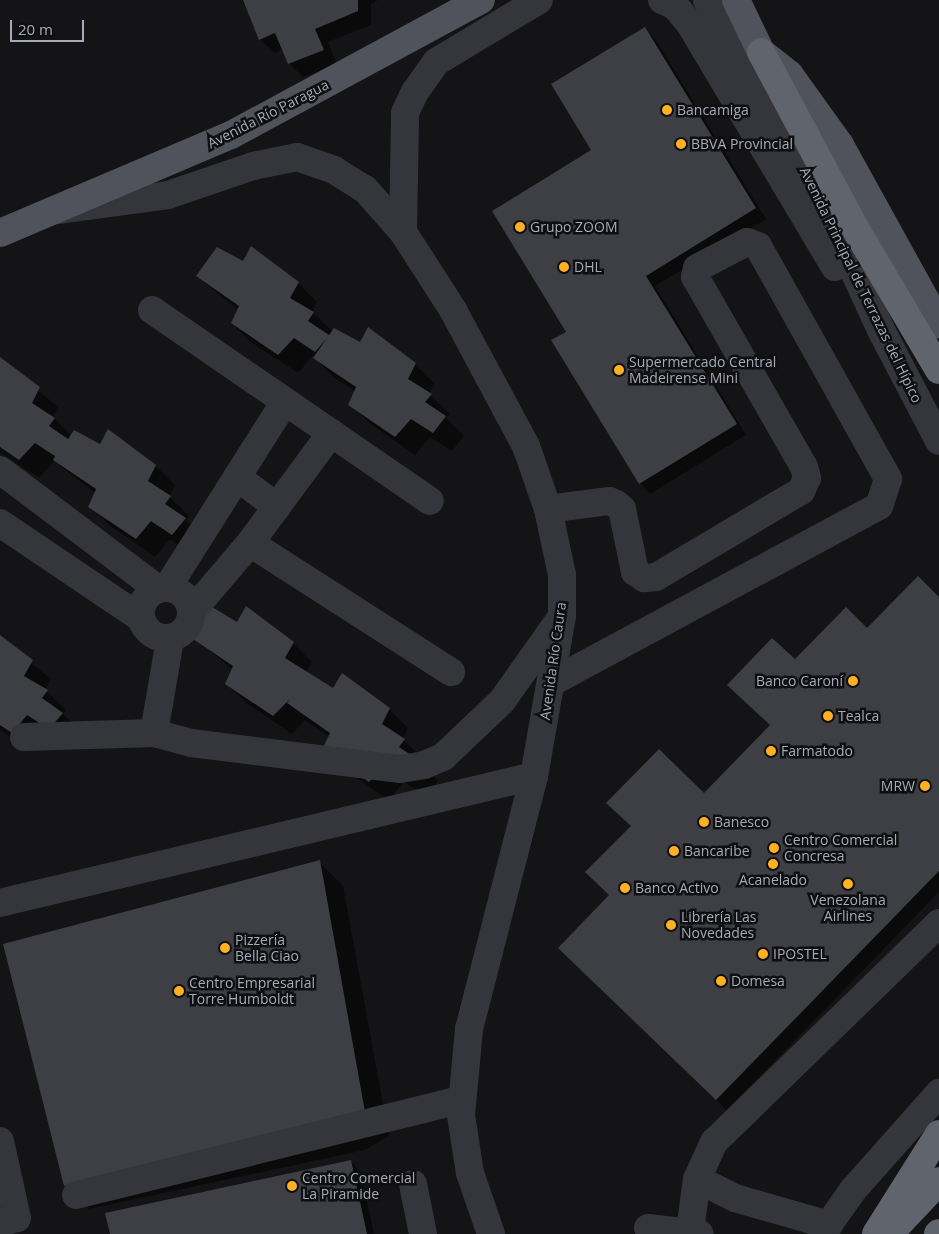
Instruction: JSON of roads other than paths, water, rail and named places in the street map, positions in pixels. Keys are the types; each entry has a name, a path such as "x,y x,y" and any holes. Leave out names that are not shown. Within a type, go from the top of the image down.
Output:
{"highway":[{"path":"761,52 855,228 939,370"},
{"path":"876,1234 939,1134"},
{"path":"889,1234 939,1181"}],"main road":[{"name":"Avenida Río Paragua","path":"0,233 46,211 232,135 481,0"},
{"path":"736,0 761,52 790,74 840,145 939,324"}],"street":[{"path":"403,232 405,113 416,92 436,62 539,0"},
{"path":"662,0 675,6 690,24 862,311 881,330"},
{"name":"Avenida Principal de Terrazas del Hípico","path":"707,0 821,199 881,330 939,441"},
{"name":"Avenida Río Paragua","path":"46,211 168,195 253,166 297,157 334,170 365,189 403,232"},
{"name":"Avenida Río Caura","path":"403,232 453,310 526,446 548,509 562,575 562,616 552,682 534,776 469,1028 461,1100 470,1173 491,1234"},
{"path":"548,509 609,501 616,504 622,509 635,572 644,578 656,577 801,491 807,478 804,466 694,277 698,268 747,242 758,246 888,479 879,506 552,682"},
{"path":"152,310 284,403 430,500"},
{"path":"141,618 142,606 148,596 162,589 284,403"},
{"path":"192,611 250,543 331,433"},
{"path":"0,470 162,589 179,591 188,600 192,611 190,624 182,634 170,639 157,638 147,630 141,618 0,523"},
{"path":"237,477 277,507"},
{"path":"250,543 451,672"},
{"path":"24,737 154,733 191,742 400,769 424,765 443,757 502,700 562,616"},
{"path":"154,733 170,639"},
{"path":"0,903 534,776"},
{"path":"648,1228 693,1230 698,1179 714,1142 939,923"},
{"path":"698,1179 735,1198 826,1230 853,1190 939,1093"},
{"path":"76,1195 461,1100"},
{"path":"0,1141 17,1218 0,1223"},
{"path":"413,1184 424,1234"}],"place":[{"name":"Bancamiga","path":"667,110"},
{"name":"BBVA Provincial","path":"681,144"},
{"name":"Grupo ZOOM","path":"520,227"},
{"name":"DHL","path":"564,267"},
{"name":"Supermercado Central Madeirense Mini","path":"619,370"},
{"name":"Banco Caroní","path":"853,681"},
{"name":"Tealca","path":"828,716"},
{"name":"Farmatodo","path":"771,751"},
{"name":"MRW","path":"925,786"},
{"name":"Banesco","path":"704,822"},
{"name":"Centro Comercial Concresa","path":"774,848"},
{"name":"Bancaribe","path":"674,851"},
{"name":"Acanelado","path":"773,864"},
{"name":"Venezolana Airlines","path":"848,884"},
{"name":"Banco Activo","path":"625,888"},
{"name":"Librería Las Novedades","path":"671,925"},
{"name":"Pizzería Bella Ciao","path":"225,948"},
{"name":"IPOSTEL","path":"763,954"},
{"name":"Domesa","path":"721,981"},
{"name":"Centro Empresarial Torre Humboldt","path":"179,991"},
{"name":"Centro Comercial La Piramide","path":"292,1186"}]}
